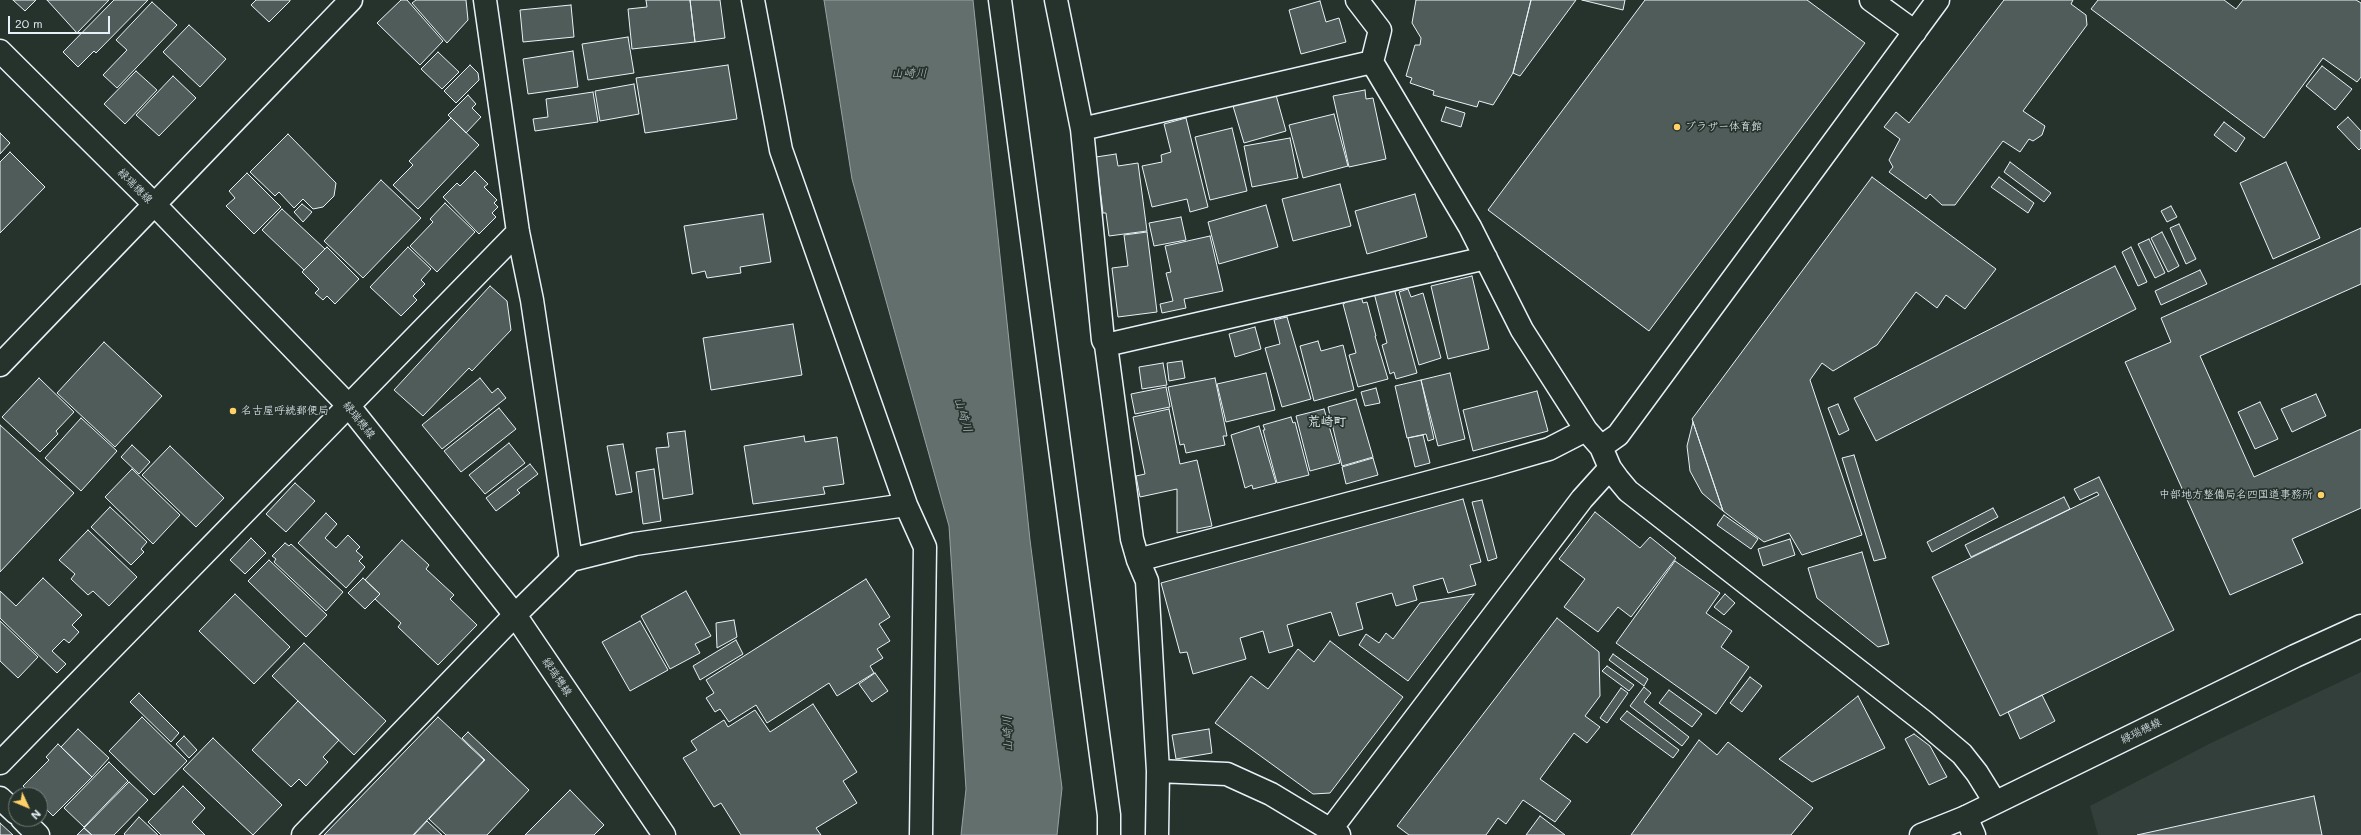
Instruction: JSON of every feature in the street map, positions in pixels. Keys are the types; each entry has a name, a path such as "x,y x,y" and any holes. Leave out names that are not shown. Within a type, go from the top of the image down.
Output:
{"street":[{"path":"0,365 351,0"},
{"path":"485,0 518,232 532,300 571,560"},
{"path":"753,0 781,150 906,505 925,547 921,835"},
{"path":"1000,0 1109,815 1109,835"},
{"path":"1056,0 1082,129 1102,340 1106,345 1132,539 1138,560 1147,581 1158,771 1157,835"},
{"path":"1357,0 1380,30 1372,62 1470,227 1522,330 1586,430 1601,447 1610,468 1628,491 1923,721 1962,754 1977,773 1995,802"},
{"path":"1871,0 1915,32"},
{"path":"1601,447 1618,435 1938,0"},
{"name":"緑瑞穂線","path":"0,51 154,204 348,405 515,615 664,835"},
{"path":"1082,129 1372,62"},
{"path":"0,763 518,232"},
{"path":"1106,345 1486,258"},
{"path":"1138,560 1549,449 1586,430"},
{"path":"1158,771 1227,774 1271,794 1335,832 1582,499 1610,468"},
{"path":"303,835 515,615 571,560 635,544 906,505"},
{"name":"緑瑞穂線","path":"1921,835 1970,826 1995,802 2295,656 2361,626"},
{"path":"0,798 8,806"},
{"path":"30,827 38,835"}],"shaded area":[{"path":"2361,672 2361,835 2098,835 2090,806 2209,744"}],"water":[{"name":"山崎川","path":"824,0 973,0 1030,540 1062,788 1057,835 961,835 966,789 949,526 852,179"}],"building":[{"path":"13,0 36,0 25,11"},
{"path":"47,0 109,0 77,33"},
{"path":"114,0 148,0 96,53 94,51 78,67 63,52"},
{"path":"256,0 290,1 269,22 251,5"},
{"path":"401,0 407,0 443,41 420,65 377,23"},
{"path":"416,0 466,0 468,20 447,43 412,3"},
{"path":"646,0 690,0 695,42 632,49 628,9 647,7"},
{"path":"690,0 720,0 725,38 695,42"},
{"path":"1416,0 1531,0 1513,73 1493,105 1479,101 1477,107 1433,95 1434,91 1410,83 1412,78 1406,76 1415,45 1420,45 1421,38 1412,23"},
{"path":"1531,0 1576,0 1520,76 1513,73"},
{"path":"1582,0 1625,0 1623,10"},
{"name":"ブラザー体育館","path":"1645,0 1807,0 1865,43 1649,331 1488,210"},
{"path":"2004,0 2073,0 2071,4 2086,15 2087,25 2023,111 2045,126 2042,135 2033,141 2029,139 2020,152 2003,141 1955,205 1942,205 1930,194 1926,199 1889,172 1893,167 1889,160 1900,139 1884,127 1896,112 1909,123"},
{"path":"2098,0 2224,0 2236,9 2243,0 2356,0 2361,3 2361,77 2357,82 2323,58 2264,138 2091,9"},
{"path":"1320,1 1326,22 1339,18 1346,42 1301,54 1289,10"},
{"path":"152,2 177,25 117,88 103,75 127,50 116,40"},
{"path":"571,5 574,37 523,42 520,10"},
{"path":"189,25 226,59 200,87 163,52"},
{"path":"628,37 634,73 588,80 582,44"},
{"path":"573,51 578,87 528,94 523,59"},
{"path":"438,52 459,72 442,89 421,69"},
{"path":"470,65 478,73 479,80 456,103 444,91"},
{"path":"728,65 737,119 645,133 636,78"},
{"path":"2322,66 2352,89 2335,110 2306,86"},
{"path":"136,71 157,90 125,124 104,104"},
{"path":"173,76 196,98 159,136 136,115"},
{"path":"634,84 639,114 600,121 595,91"},
{"path":"1365,90 1366,99 1373,98 1386,159 1349,167 1333,96"},
{"path":"593,92 598,122 535,131 533,119 548,117 546,99"},
{"path":"468,95 476,104 472,108 481,117 466,133 448,115"},
{"path":"1276,95 1286,131 1244,143 1233,106"},
{"path":"1446,107 1465,113 1461,127 1441,121"},
{"path":"1334,114 1348,166 1303,178 1289,125"},
{"path":"2348,117 2361,131 2361,148 2359,150 2337,127"},
{"path":"451,118 479,145 418,209 393,185 413,165 409,161"},
{"path":"1186,118 1208,207 1190,212 1187,199 1152,207 1142,166 1162,162 1161,155 1171,152 1164,124"},
{"path":"2224,122 2245,138 2236,152 2214,135"},
{"path":"1232,128 1247,191 1210,200 1195,137"},
{"path":"0,133 10,143 0,154"},
{"path":"288,134 336,183 334,196 323,207 313,209 303,199 294,208 279,192 275,196 250,172"},
{"path":"1290,138 1298,178 1252,187 1244,146"},
{"path":"10,152 45,187 0,233 0,162"},
{"path":"1116,154 1118,166 1138,163 1147,231 1109,236 1106,213 1103,213 1096,157"},
{"path":"2010,162 2051,193 2044,202 2004,172"},
{"path":"2286,162 2320,238 2273,259 2240,183"},
{"path":"475,171 488,184 484,187 497,200 494,203 498,207 492,213 496,217 479,234 443,197 457,183 460,186"},
{"path":"247,173 281,207 254,234 226,206 235,198 229,191"},
{"path":"1872,177 1996,269 1965,309 1946,295 1937,308 1916,292 1877,345 1833,371 1822,363 1810,380 1862,535 1802,555 1789,533 1764,542 1723,511 1692,419"},
{"path":"1999,177 2034,203 2028,213 1991,187"},
{"path":"381,180 421,218 363,278 324,241"},
{"path":"1340,184 1351,226 1293,241 1282,199"},
{"path":"1415,194 1427,237 1367,254 1355,211"},
{"path":"445,203 475,232 437,272 410,246 433,222 430,219"},
{"path":"302,204 312,212 303,222 294,212"},
{"path":"1266,205 1278,247 1219,264 1208,222"},
{"path":"2171,206 2177,217 2167,222 2161,211"},
{"path":"282,209 325,249 304,270 262,230"},
{"path":"763,214 771,262 740,267 741,273 707,278 705,271 692,274 684,226"},
{"path":"1181,217 1186,240 1154,246 1149,223"},
{"path":"2179,224 2196,259 2186,264 2170,228"},
{"path":"2361,228 2361,284 2200,356 2254,477 2361,429 2361,508 2292,539 2303,563 2230,595 2125,362 2171,342 2161,318"},
{"path":"1147,232 1157,312 1118,317 1112,268 1128,266 1124,235"},
{"path":"2162,232 2179,266 2168,272 2151,238"},
{"path":"1210,236 1223,291 1184,299 1186,308 1162,313 1160,304 1173,301 1166,273 1171,272 1165,246"},
{"path":"2149,239 2165,273 2155,278 2138,244"},
{"path":"327,247 359,279 335,304 327,296 323,300 315,293 319,289 302,272"},
{"path":"408,247 431,269 421,280 425,284 413,296 417,300 401,316 370,287"},
{"path":"2131,247 2147,282 2138,286 2122,252"},
{"path":"2115,266 2136,309 1876,441 1854,398"},
{"path":"2200,270 2207,284 2161,305 2155,291"},
{"path":"1472,276 1489,349 1448,359 1431,286"},
{"path":"490,286 507,301 511,330 472,371 469,368 423,416 394,390"},
{"path":"1394,288 1417,373 1396,379 1394,372 1390,374 1382,345 1387,343 1374,293"},
{"path":"1408,289 1411,297 1423,293 1441,358 1419,365 1399,292"},
{"path":"1361,296 1363,303 1367,302 1375,336 1388,379 1358,387 1349,355 1356,353 1343,304 1345,303 1345,300"},
{"path":"1287,317 1311,399 1282,407 1265,348 1280,344 1274,320"},
{"path":"793,324 802,375 711,390 703,338"},
{"path":"1255,327 1261,349 1235,357 1229,334"},
{"path":"1318,341 1321,351 1343,345 1354,390 1314,401 1300,346"},
{"path":"104,342 162,396 115,447 57,393"},
{"path":"1182,361 1185,378 1169,381 1167,363"},
{"path":"1163,363 1167,385 1142,389 1139,367"},
{"path":"1266,373 1275,410 1226,422 1217,384"},
{"path":"1450,373 1465,439 1438,446 1421,380"},
{"path":"39,378 74,412 56,431 58,434 40,452 2,417"},
{"path":"480,378 492,393 498,388 506,398 442,449 422,425"},
{"path":"1215,378 1227,436 1223,436 1225,445 1186,453 1184,444 1180,445 1168,387"},
{"path":"1421,380 1434,439 1428,441 1426,434 1407,438 1395,386"},
{"path":"1166,387 1170,407 1135,414 1131,394"},
{"path":"1376,388 1380,403 1365,406 1361,392"},
{"path":"1537,391 1548,431 1473,451 1463,410"},
{"path":"2316,394 2326,416 2292,432 2281,409"},
{"path":"1356,399 1373,457 1342,466 1328,407"},
{"path":"2260,402 2278,439 2255,449 2238,412"},
{"path":"1838,404 1849,430 1839,435 1828,408"},
{"path":"499,408 516,429 461,472 444,451"},
{"path":"1169,409 1180,464 1197,460 1212,526 1177,533 1177,489 1140,497 1136,476 1145,474 1133,417"},
{"path":"1324,409 1340,463 1310,471 1296,416"},
{"path":"1291,417 1293,423 1295,422 1309,475 1277,483 1263,425"},
{"path":"81,418 117,451 81,491 45,458"},
{"path":"1693,422 1723,511 1702,493 1690,471 1687,446"},
{"path":"0,425 74,493 0,572"},
{"path":"1259,426 1276,483 1253,489 1252,485 1245,488 1231,435"},
{"path":"685,431 693,494 663,499 656,448 669,447 667,433"},
{"path":"1423,435 1430,463 1415,467 1408,438"},
{"path":"804,436 805,442 837,437 844,484 823,487 825,494 753,504 744,446"},
{"path":"509,443 525,463 485,494 469,475"},
{"path":"623,444 632,492 616,495 607,446"},
{"path":"132,445 150,462 139,474 121,457"},
{"path":"170,446 224,498 196,527 142,475"},
{"path":"1854,455 1886,558 1874,561 1842,458"},
{"path":"1373,458 1378,475 1346,484 1342,467"},
{"path":"530,464 538,474 517,490 520,493 496,511 486,498"},
{"path":"132,469 180,515 153,544 105,497"},
{"path":"654,469 661,521 643,524 636,472"},
{"path":"2099,477 2174,630 2000,716 1932,577 2099,495 2097,492 2080,500 2074,489"},
{"path":"295,483 315,501 286,532 266,514"},
{"path":"2064,497 2070,509 1971,557 1965,545"},
{"path":"1463,499 1481,562 1470,565 1476,585 1448,593 1443,578 1413,586 1417,600 1396,606 1392,593 1356,603 1363,629 1339,636 1331,612 1287,625 1293,646 1269,653 1263,631 1240,638 1246,659 1193,674 1187,652 1180,653 1161,583"},
{"path":"1482,500 1497,558 1488,561 1472,502"},
{"path":"110,507 147,542 141,549 144,552 131,565 91,527"},
{"path":"1993,508 1998,517 1932,552 1927,542"},
{"path":"1595,512 1640,548 1650,537 1676,558 1631,617 1618,607 1598,632 1564,607 1585,579 1559,559"},
{"path":"326,513 337,524 325,538 336,548 348,535 360,547 356,551 363,557 359,561 365,567 346,588 298,543"},
{"path":"1724,515 1758,539 1751,549 1717,525"},
{"path":"88,530 137,577 109,606 93,591 88,595 71,579 75,574 59,560"},
{"path":"251,538 266,553 245,574 230,560"},
{"path":"1790,539 1795,555 1763,566 1758,549"},
{"path":"402,540 429,565 426,569 454,595 450,599 477,625 438,665 398,627 401,623 375,599 380,594 365,580"},
{"path":"285,543 289,546 291,544 343,592 326,611 274,562 276,559 272,556"},
{"path":"1862,552 1889,644 1878,647 1817,598 1808,568"},
{"path":"269,560 327,615 306,637 248,581"},
{"path":"1675,561 1720,593 1706,613 1732,631 1721,647 1749,667 1716,714 1616,643"},
{"path":"43,578 82,615 72,625 79,632 69,643 64,639 52,651 66,664 57,673 0,618 0,591 16,606"},
{"path":"363,578 380,594 365,609 348,593"},
{"path":"866,579 890,617 879,624 890,641 877,649 883,658 870,666 874,673 837,696 829,683 767,723 756,705 729,722 720,709 715,712 706,698 714,693 706,680"},
{"path":"686,591 711,636 695,644 700,653 670,669 641,616"},
{"path":"235,594 290,647 254,684 199,631"},
{"path":"1474,594 1408,681 1359,645 1366,634 1379,643 1386,633 1393,639 1420,603"},
{"path":"1725,594 1735,603 1724,615 1714,607"},
{"path":"1557,618 1599,652 1600,696 1585,716 1600,727 1587,743 1574,733 1540,779 1571,801 1555,822 1523,800 1506,824 1498,818 1486,835 1409,835 1397,826"},
{"path":"734,620 737,637 717,648 716,623"},
{"path":"0,621 38,657 18,678 0,661"},
{"path":"640,621 668,670 630,691 602,642"},
{"path":"736,640 743,654 700,680 693,666"},
{"path":"1330,641 1403,697 1330,793 1313,794 1215,723 1251,676 1268,689 1298,649 1314,662"},
{"path":"304,643 386,721 354,755 272,676"},
{"path":"1613,654 1648,679 1644,686 1609,660"},
{"path":"1607,666 1634,685 1629,691 1602,671"},
{"path":"875,673 888,691 872,702 859,684"},
{"path":"1750,677 1762,686 1742,712 1730,703"},
{"path":"1644,687 1651,693 1644,702 1689,737 1682,746 1630,706"},
{"path":"1621,688 1628,693 1607,723 1600,718"},
{"path":"1669,690 1702,714 1692,727 1659,703"},
{"path":"139,693 179,733 171,742 130,702"},
{"path":"2042,695 2055,721 2020,739 2008,712"},
{"path":"1858,696 1885,748 1812,782 1779,759"},
{"path":"298,701 339,740 323,757 328,762 306,786 299,779 291,787 252,750"},
{"path":"813,704 857,772 843,781 857,803 816,828 821,835 741,835 721,803 714,807 683,758 697,750 691,741 724,720 728,727 755,710 770,732"},
{"path":"1627,711 1679,750 1673,758 1620,719"},
{"path":"142,717 187,761 154,795 109,751"},
{"path":"438,717 484,760 413,835 324,835"},
{"path":"78,729 109,758 92,777 61,747"},
{"path":"1209,729 1212,753 1176,759 1172,735"},
{"path":"468,732 529,790 487,835 446,835 429,819 485,760 462,738"},
{"path":"1914,734 1930,746 1947,777 1929,785 1905,739"},
{"path":"184,736 197,750 189,758 176,744"},
{"path":"213,738 282,805 253,835 183,769"},
{"path":"1699,740 1717,755 1728,742 1813,808 1791,835 1631,835"},
{"path":"58,744 92,777 53,816 48,811 48,787 23,786 49,760 46,757"},
{"path":"109,762 128,781 84,827 64,808"},
{"path":"129,782 148,800 114,835 92,835 84,828"},
{"path":"183,786 205,808 192,822 205,835 161,835 148,822"},
{"path":"570,790 604,825 594,835 525,835"},
{"path":"2314,796 2322,835 2137,835"},
{"path":"1540,816 1565,835 1526,835"},
{"path":"139,817 158,835 125,835 124,834"},
{"path":"427,821 442,835 414,835"},
{"path":"0,823 13,835 0,835"},
{"path":"84,828 92,835 77,835"}],"place":[{"name":"ブラザー体育館","path":"1677,127"},
{"name":"名古屋呼続郵便局","path":"233,411"},
{"name":"中部地方整備局名四国道事務所","path":"2321,495"}],"district":[{"name":"荒崎町","path":"1327,422"}]}
